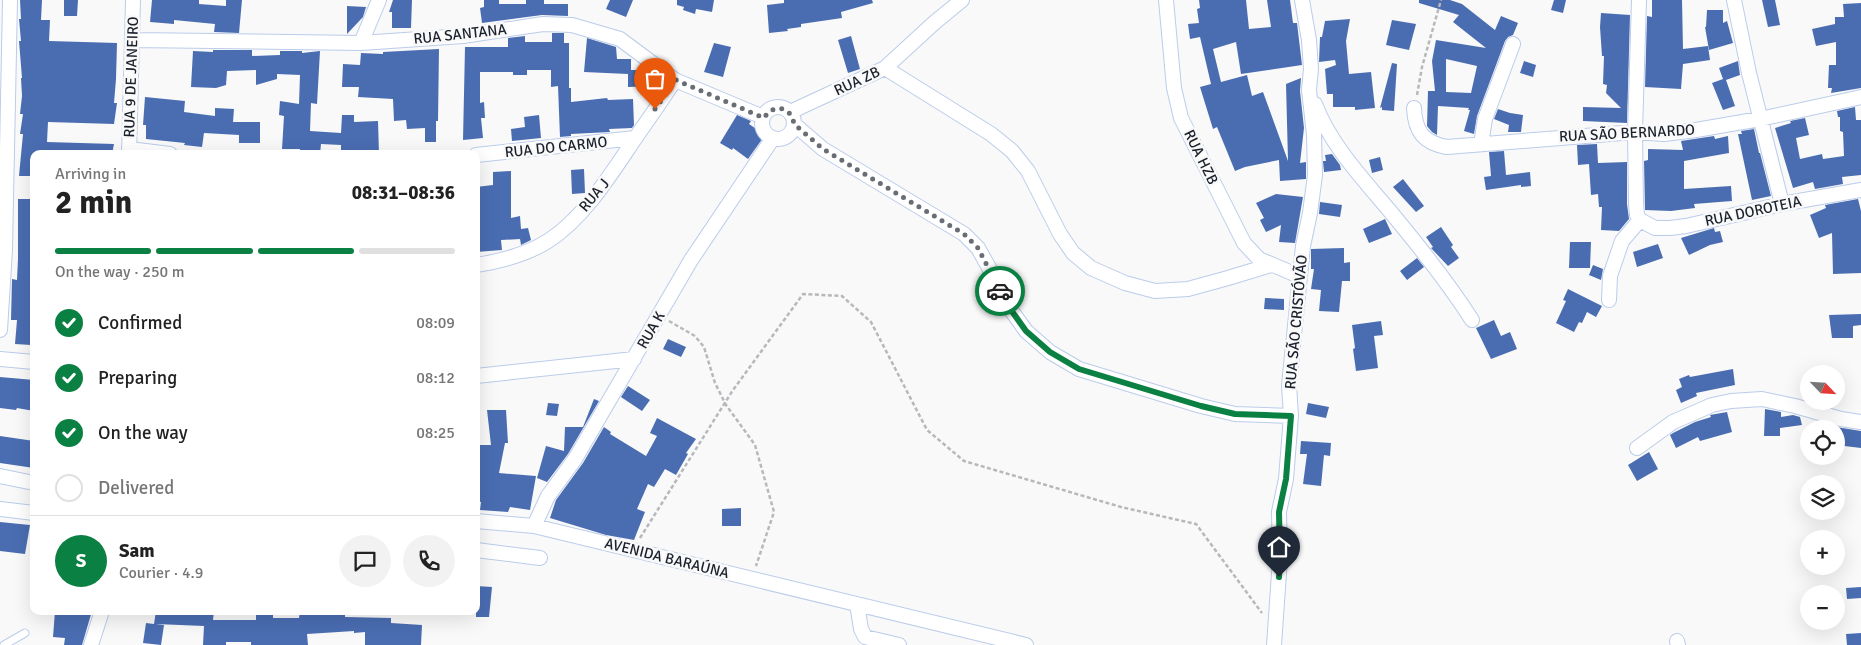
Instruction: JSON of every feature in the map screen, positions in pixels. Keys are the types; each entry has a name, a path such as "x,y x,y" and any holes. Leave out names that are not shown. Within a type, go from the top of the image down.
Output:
{"street":[{"path":"0,330 5,250 10,0"},
{"name":"RUA 9 DE JANEIRO","path":"129,150 133,0"},
{"path":"361,43 379,0"},
{"name":"RUA ZB","path":"792,118 885,68 962,0"},
{"name":"RUA HZB","path":"1166,0 1174,88 1182,118 1244,243 1259,259 1300,276"},
{"name":"RUA SÃO CRISTÓVÃO","path":"1274,645 1280,559 1279,512 1286,479 1291,416 1290,385 1300,276 1315,175 1314,135 1309,90 1311,69 1309,40 1302,0"},
{"path":"1609,300 1610,276 1622,241 1643,222 1637,215 1636,204 1635,132 1639,0"},
{"path":"1734,0 1760,119 1782,204"},
{"name":"RUA SANTANA","path":"133,40 361,43 463,36 544,24 572,25 620,39 676,80 764,118"},
{"path":"1481,144 1485,119 1513,44"},
{"path":"885,68 991,134 1012,151 1028,171 1060,234 1072,253 1092,268 1125,283 1155,290 1188,289 1271,265"},
{"name":"RUA J","path":"480,264 498,262 525,253 548,241 564,229 604,185 676,80"},
{"path":"1309,90 1330,135 1361,177 1436,266 1472,320"},
{"name":"RUA SÃO BERNARDO","path":"1414,108 1415,122 1419,131 1428,141 1447,147 1635,132 1664,134 1760,119 1861,97"},
{"path":"792,118 792,131 781,139 768,135 762,124 767,112 778,107 792,118 823,149 964,234 978,248 1006,303 1026,331 1050,352 1079,369 1201,406 1235,414 1291,416"},
{"name":"RUA DO CARMO","path":"480,155 635,138"},
{"name":"RUA K","path":"534,526 548,496 575,459 691,260 773,138"},
{"name":"RUA DOROTEIA","path":"1643,222 1655,228 1686,226 1782,204 1861,190"},
{"path":"0,359 30,362"},
{"path":"480,376 634,359"},
{"path":"1637,448 1672,422 1712,405 1730,401 1762,399 1795,406 1841,420 1861,422"},
{"path":"0,476 30,482"},
{"path":"0,509 30,513"},
{"name":"AVENIDA BARAÚNA","path":"480,521 534,526 1026,645"},
{"path":"480,550 540,558"},
{"path":"857,604 862,645"},
{"path":"96,644 101,615"},
{"path":"861,629 865,637 899,645"}],"lane":[{"path":"4,645 24,632"}],"path":[{"path":"1414,108 1422,67 1441,0"},
{"path":"632,550 725,402 803,294 842,296 871,322 927,430 964,461 1121,507 1196,524 1275,630"},
{"path":"659,316 695,336 704,347 715,384 725,402 755,445 774,512 751,579"}],"building":[{"path":"20,0 42,0 41,20 50,20 49,41 117,43 114,103 117,103 114,124 48,122 47,142 114,144 113,150 30,150 30,176 19,176 23,134 20,134 23,114 20,114 22,78 19,19 21,19"},
{"path":"64,0 78,0 77,16 64,16"},
{"path":"152,0 199,0 199,4 226,6 226,0 242,0 239,33 214,32 215,24 174,20 174,24 150,22"},
{"path":"393,0 412,0 411,28 392,28 392,12 389,12"},
{"path":"484,0 499,0 499,4 526,4 526,0 544,0 544,4 568,4 568,16 542,15 482,23 480,8 484,7"},
{"path":"610,0 633,0 626,17 606,9"},
{"path":"677,0 714,0 712,12 696,9 695,14 683,10 684,7 677,5"},
{"path":"784,0 872,0 873,3 841,12 842,18 801,24 801,27 787,29 788,31 769,33 767,5 784,3"},
{"path":"1199,0 1246,0 1249,29 1271,27 1267,0 1290,0 1293,23 1297,23 1302,65 1241,74 1236,42 1213,49 1221,82 1247,75 1252,96 1263,92 1288,161 1286,84 1301,78 1300,91 1304,128 1300,163 1306,162 1306,179 1280,181 1279,160 1235,171 1217,127 1213,129 1200,87 1211,84 1200,37 1190,39 1188,24 1199,23 1197,9 1200,8"},
{"path":"1419,0 1450,0 1462,4 1495,30 1501,16 1518,23 1513,35 1505,41 1477,116 1474,134 1464,131 1469,108 1438,106 1437,135 1427,126 1428,91 1435,91 1432,61 1436,40 1486,48 1453,22 1459,15 1419,3","holes":["1446,59 1477,66 1471,93 1446,92"]},
{"path":"1554,0 1566,0 1563,13 1551,10"},
{"path":"1652,0 1682,0 1683,49 1708,46 1710,60 1683,64 1681,89 1645,87 1647,16 1652,17"},
{"path":"1762,0 1775,0 1780,25 1768,27"},
{"path":"1861,3 1861,88 1831,93 1832,88 1828,88 1829,65 1836,65 1836,42 1816,46 1812,29 1835,24 1835,17 1844,17 1843,4"},
{"path":"347,6 366,7 363,17 347,34"},
{"path":"1707,10 1723,10 1723,23 1727,21 1733,43 1709,50 1705,27"},
{"path":"1601,13 1630,15 1627,123 1583,121 1583,107 1621,108 1606,93 1607,85 1603,84 1604,56 1602,56"},
{"path":"1350,19 1346,41 1349,74 1371,72 1375,108 1355,110 1355,107 1333,107 1333,94 1327,94 1325,69 1336,65 1335,60 1319,62 1320,37 1322,37 1325,21"},
{"path":"1392,20 1416,24 1409,50 1386,45"},
{"path":"552,33 564,33 564,43 569,43 569,88 571,88 571,102 607,98 608,100 633,99 634,125 632,128 609,129 610,132 571,134 571,136 560,137 558,86 551,87 551,70 527,70 527,75 513,75 513,72 480,72 480,103 484,102 485,118 481,118 483,138 463,140 465,47 508,47 508,38 525,36 525,42 552,42"},
{"path":"851,36 860,69 848,73 838,40"},
{"path":"587,38 616,47 617,59 631,59 631,70 646,70 656,77 657,86 628,87 628,74 584,72"},
{"path":"714,43 731,47 723,77 704,72"},
{"path":"439,49 436,142 425,142 425,128 407,129 406,120 394,121 393,99 358,97 359,87 342,87 343,64 360,65 361,53 383,54 383,52"},
{"path":"213,50 252,50 252,56 280,55 280,51 302,51 302,53 320,51 317,104 311,103 310,131 341,133 342,115 354,115 354,122 378,121 379,150 341,150 341,145 321,144 320,150 282,149 284,116 279,115 280,101 299,104 300,75 277,74 277,79 256,85 256,70 227,71 226,85 216,88 191,87 193,51 213,52"},
{"path":"1524,61 1536,65 1533,77 1520,73"},
{"path":"1738,61 1740,75 1726,80 1735,106 1723,110 1712,83 1723,79 1719,68"},
{"path":"1392,63 1397,64 1394,111 1382,110 1382,107 1380,108"},
{"path":"145,97 185,101 184,112 215,116 215,108 234,109 233,122 260,122 260,143 239,143 239,135 204,133 202,147 184,145 185,143 146,139 146,125 143,125"},
{"path":"1855,107 1856,120 1861,120 1861,175 1842,177 1843,184 1815,189 1813,182 1793,188 1775,128 1791,123 1790,121 1805,118 1809,135 1796,138 1800,159 1822,154 1823,159 1844,156 1843,132 1840,131 1840,117 1838,117 1837,111"},
{"path":"1498,109 1523,115 1521,132 1508,132 1509,125 1494,119"},
{"path":"539,115 541,138 512,141 511,129 525,127 524,117"},
{"path":"737,115 751,121 749,124 765,135 748,159 733,148 732,150 720,143"},
{"path":"1754,129 1771,196 1752,200 1738,134 1742,134 1741,131"},
{"path":"1714,136 1715,139 1728,136 1729,153 1684,161 1684,189 1731,186 1732,201 1694,204 1695,208 1671,211 1645,210 1644,161 1648,160 1648,149 1683,150 1681,141"},
{"path":"1597,144 1598,163 1627,162 1629,219 1619,231 1601,230 1602,207 1599,207 1598,194 1591,195 1589,164 1578,165 1577,145"},
{"path":"1504,151 1506,175 1530,172 1531,186 1521,187 1521,185 1486,190 1484,177 1491,176 1489,152"},
{"path":"1332,154 1340,165 1341,170 1324,172 1323,161 1326,161 1325,155"},
{"path":"1380,157 1383,170 1372,173 1369,160"},
{"path":"584,169 585,193 572,194 571,170"},
{"path":"511,171 511,218 520,216 521,229 528,228 531,240 521,245 520,239 501,240 502,250 480,252 480,187 493,185 493,172"},
{"path":"1403,179 1424,206 1416,212 1393,187"},
{"path":"1276,194 1303,197 1295,243 1279,242 1281,225 1266,232 1260,220 1264,218 1256,203"},
{"path":"18,199 30,199 30,345 15,344 17,320 11,320 12,279 17,280"},
{"path":"1858,199 1861,211 1861,273 1833,274 1832,233 1819,238 1810,215 1826,208 1825,205"},
{"path":"1320,202 1342,205 1340,217 1319,214"},
{"path":"1385,219 1392,234 1369,243 1363,229"},
{"path":"1441,227 1459,258 1448,266 1431,248 1433,247 1426,237"},
{"path":"1714,228 1715,232 1720,231 1723,242 1710,245 1689,255 1681,238"},
{"path":"1570,242 1591,242 1590,268 1569,268"},
{"path":"1658,244 1663,258 1637,267 1633,252"},
{"path":"1344,248 1344,263 1350,262 1350,281 1342,281 1339,312 1319,311 1321,290 1311,289 1314,269 1311,269 1311,249"},
{"path":"1417,258 1424,267 1407,280 1400,271"},
{"path":"1593,265 1603,269 1601,280 1589,275"},
{"path":"1568,289 1602,306 1596,317 1587,312 1582,323 1579,322 1574,332 1556,323 1566,301 1563,300"},
{"path":"1265,298 1284,299 1284,310 1264,309"},
{"path":"1861,314 1861,325 1853,326 1853,338 1832,338 1829,315"},
{"path":"1494,320 1501,336 1510,332 1517,349 1491,359 1476,328"},
{"path":"1381,321 1383,335 1374,336 1378,368 1356,371 1352,325"},
{"path":"668,339 686,347 681,357 663,349"},
{"path":"1733,369 1735,385 1696,393 1697,396 1681,403 1676,390 1682,387 1679,379 1689,375 1690,377"},
{"path":"0,377 30,380 30,410 0,408"},
{"path":"628,386 650,400 642,411 621,397"},
{"path":"594,399 599,401 568,454 547,482 537,478 546,446 564,451 565,427 583,427"},
{"path":"548,403 559,404 557,416 546,415"},
{"path":"1308,403 1329,407 1326,418 1306,414"},
{"path":"1765,409 1781,412 1781,417 1793,415 1800,417 1800,425 1780,428 1780,436 1764,436"},
{"path":"487,410 506,410 508,443 505,443 499,473 536,476 530,510 510,507 508,512 480,510 480,445 491,445"},
{"path":"1727,412 1732,432 1700,441 1698,437 1676,448 1670,435 1695,422 1711,417 1710,415"},
{"path":"657,418 696,439 686,453 688,454 676,475 665,469 654,487 648,484 637,509 645,512 634,540 606,535 550,518 556,500 583,463 604,427 611,432 610,434 646,456 657,436 650,433"},
{"path":"1845,428 1861,431 1861,448 1845,446"},
{"path":"0,436 30,440 30,467 0,463"},
{"path":"1301,441 1331,443 1330,456 1324,455 1321,486 1303,484 1307,454 1300,454"},
{"path":"1649,452 1658,469 1637,481 1628,465"},
{"path":"741,508 741,526 722,526 722,509"},
{"path":"0,522 30,525 25,554 0,551"},
{"path":"480,586 492,587 489,617 476,617 476,615 480,615"},
{"path":"1861,587 1861,598 1847,599 1846,588"},
{"path":"55,615 91,615 82,645 64,645 65,638 53,637"},
{"path":"155,615 214,615 213,620 256,620 256,615 273,615 273,618 299,618 299,615 345,615 345,617 391,618 391,623 422,625 421,645 365,645 365,632 354,633 354,631 307,634 308,645 251,645 251,642 226,642 226,645 203,645 204,626 156,624 164,625 161,645 143,643 146,623 154,624"},
{"path":"1861,633 1861,645 1847,645 1846,634"}],"way so far":[{"path":"655,109 676,80 764,118 767,112 772,109 778,107 785,109 790,112 794,124 807,133 823,149 964,234 978,248 1000,291"}],"route":[{"path":"1000,291 1006,303 1026,331 1050,352 1079,369 1201,406 1235,414 1291,416 1286,479 1279,512 1279,577"}]}
